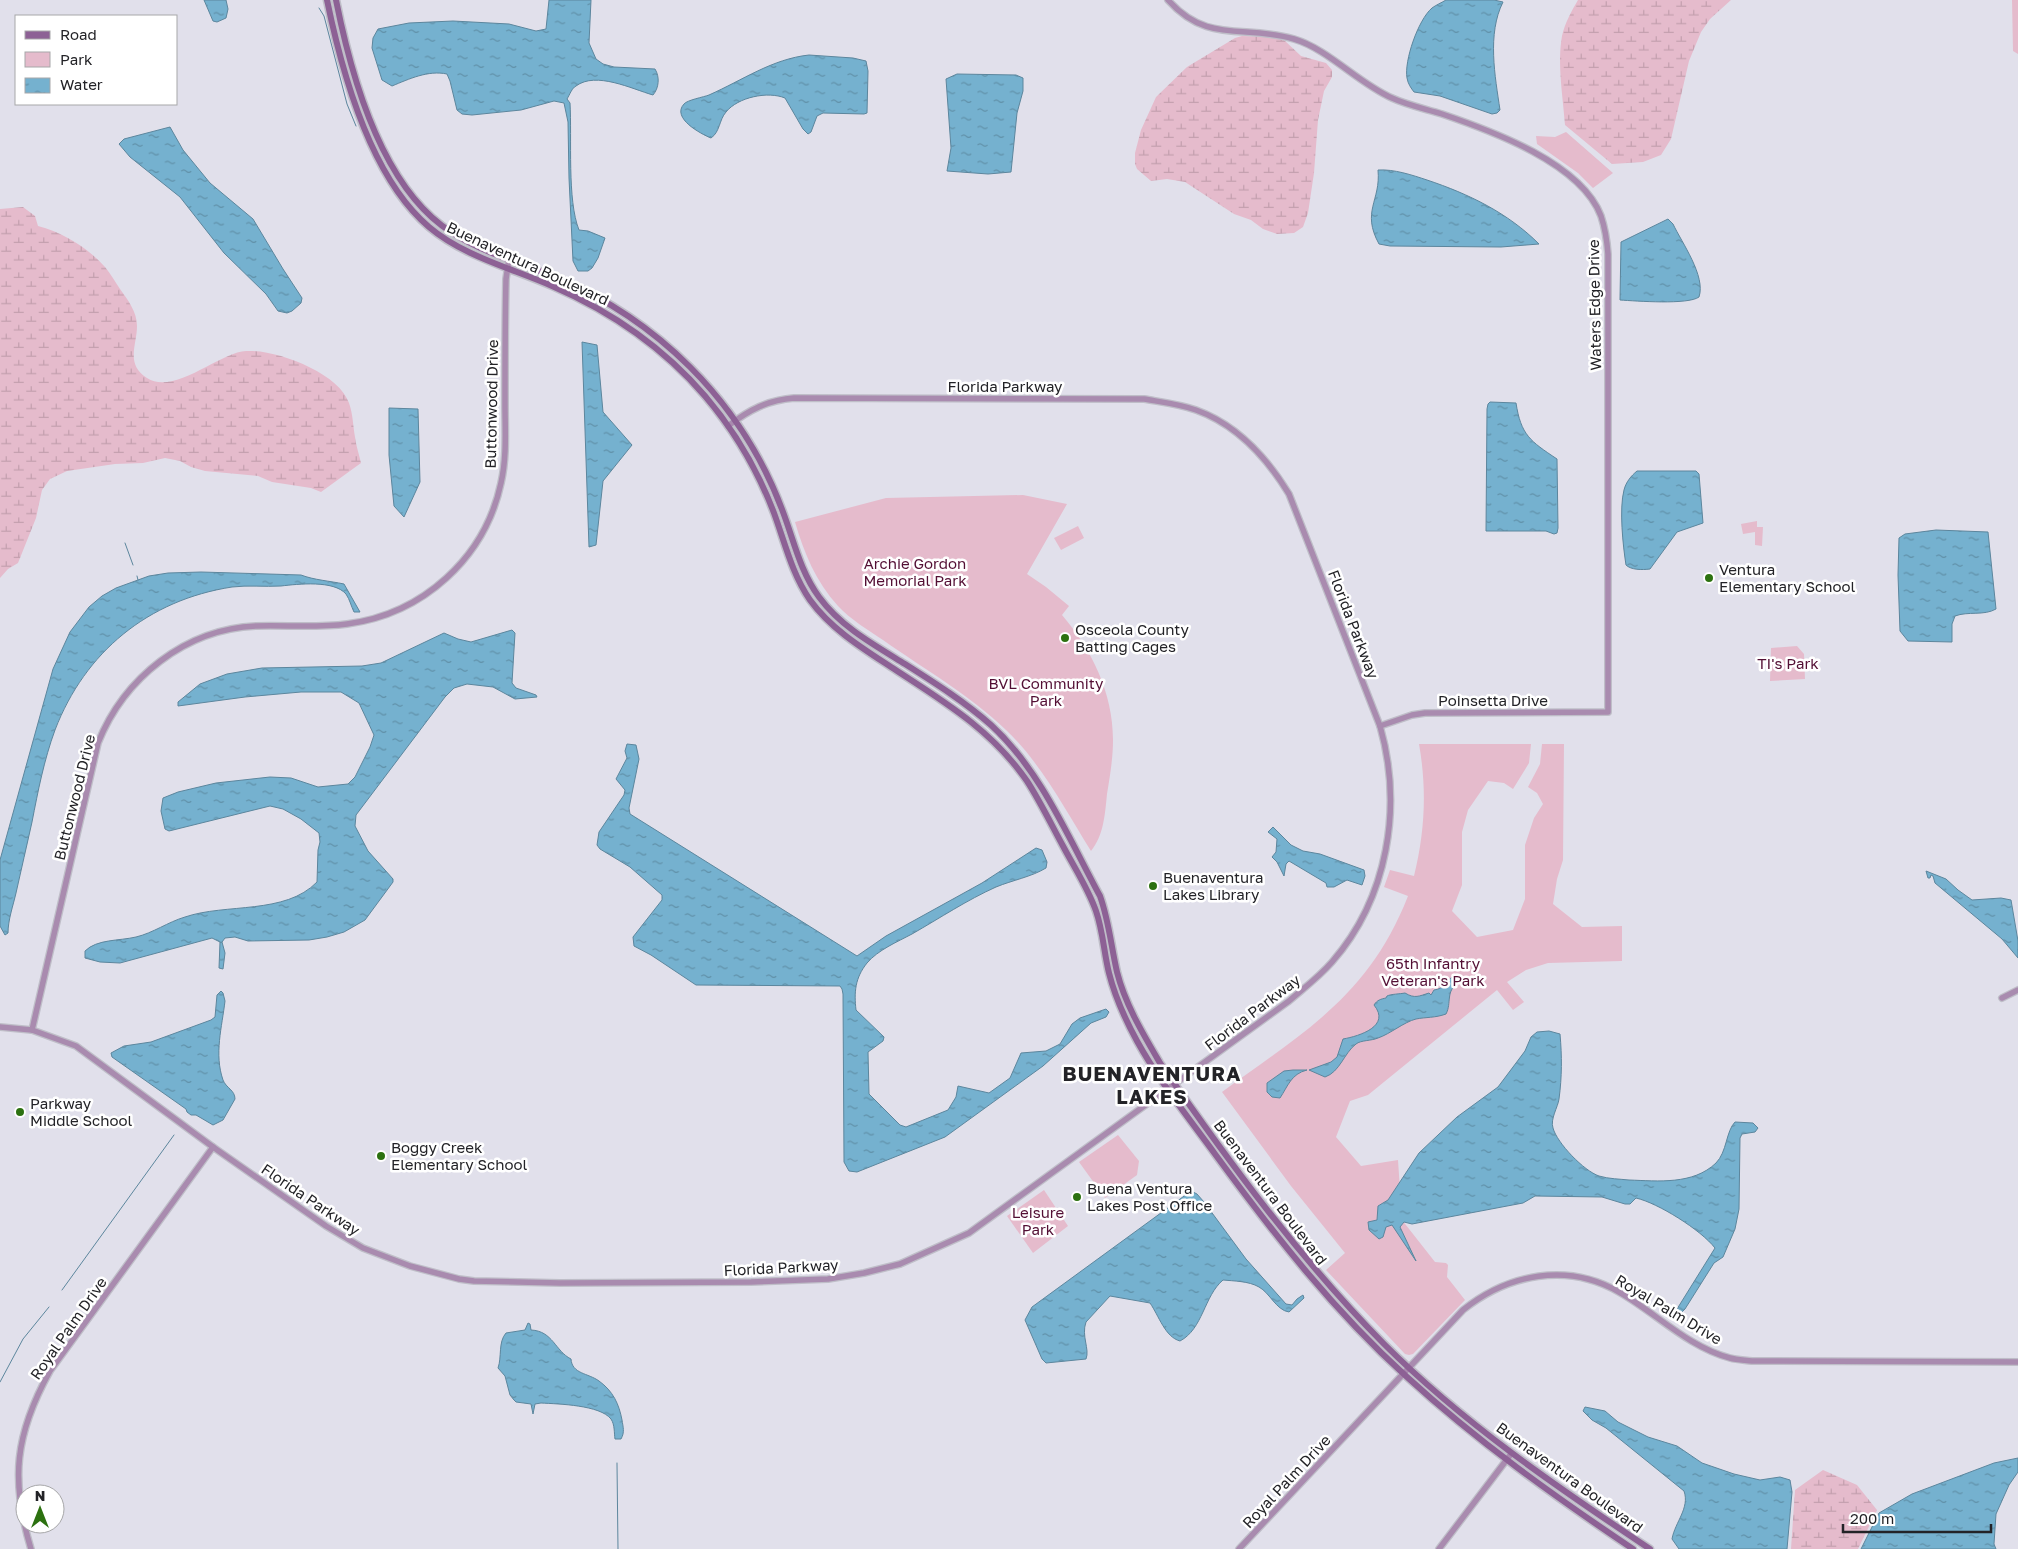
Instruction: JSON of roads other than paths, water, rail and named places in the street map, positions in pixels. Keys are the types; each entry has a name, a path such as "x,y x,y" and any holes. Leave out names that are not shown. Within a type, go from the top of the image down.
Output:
{"main road":[{"name":"Buenaventura Boulevard","path":"327,0 335,38 358,113 373,148 396,190 418,217 447,240 595,306 652,344 708,399 728,426 756,473 773,511 799,582 820,612 838,630 866,651 963,714 982,729 997,744 1030,785 1092,900 1101,929 1112,983 1121,1008 1151,1066 1274,1234 1342,1312 1403,1374 1506,1461 1633,1549"},
{"name":"Buenaventura Boulevard","path":"336,0 343,35 358,86 380,142 403,185 423,210 444,228 470,242 560,279 598,298 635,321 668,346 692,369 735,420 764,469 807,579 818,596 846,625 965,704 990,724 1019,755 1037,781 1100,896 1108,920 1118,973 1130,1006 1160,1063 1284,1233 1323,1280 1409,1368 1511,1454 1650,1549"}],"street":[{"name":"Waters Edge Drive","path":"1168,0 1186,17 1212,30 1235,33 1274,34 1296,39 1332,60 1362,82 1392,98 1499,134 1524,147 1567,174 1586,192 1600,215 1606,236 1608,254 1608,712"},
{"name":"Buttonwood Drive","path":"32,1030 98,743 111,715 133,686 158,663 180,648 215,633 255,626 347,624 370,620 402,608 440,584 458,568 473,549 488,522 502,482 505,450 506,267 509,259"},
{"name":"Florida Parkway","path":"0,1027 32,1030 76,1046 213,1147 326,1226 363,1248 410,1266 459,1279 560,1283 805,1281 864,1273 900,1264 969,1233 1289,1001 1332,962 1356,929 1380,874 1389,832 1390,780 1388,759 1380,726 1289,494 1277,473 1247,441 1222,423 1198,411 1179,405 1144,399 794,398 767,402 752,408 728,426"},
{"name":"Poinsetta Drive","path":"1380,726 1412,715 1425,713 1608,712"},
{"path":"2002,998 2018,990"},
{"name":"Royal Palm Drive","path":"31,1549 22,1518 18,1492 18,1469 21,1442 34,1402 50,1371 213,1147"},
{"name":"Royal Palm Drive","path":"1239,1549 1463,1310 1487,1292 1517,1280 1547,1275 1576,1277 1609,1287 1691,1341 1731,1358 1752,1361 2018,1362"},
{"path":"1440,1549 1511,1454"}],"water":[{"path":"204,0 226,0 228,9 226,18 217,22 213,21"},
{"path":"549,0 591,0 589,43 596,59 603,64 614,67 655,69 657,72 658,86 653,95 614,83 594,80 584,82 575,87 567,99 570,103 571,186 575,217 579,230 588,231 605,238 598,258 588,271 578,271 573,261 568,122 564,103 554,101 521,110 472,115 462,114 457,110 447,74 426,74 392,86 382,80 372,48 373,38 378,29 409,23 453,21 509,24 536,31 546,29"},
{"path":"1446,0 1494,0 1503,2 1498,14 1494,41 1500,110 1497,113 1492,114 1440,96 1414,92 1409,84 1407,78 1408,62 1417,31 1432,8"},
{"path":"809,55 853,58 866,61 868,71 867,113 823,113 817,116 811,132 808,134 803,129 785,98 762,95 745,99 731,107 724,115 716,133 711,138 689,125 681,115 681,109 688,101 709,95 770,65 795,57"},
{"path":"957,74 1016,75 1023,78 1023,91 1017,113 1011,172 988,174 947,171 951,148 946,79"},
{"path":"170,127 183,150 210,183 253,219 302,298 301,303 292,311 287,313 278,311 266,294 224,253 180,197 130,157 119,144 124,139"},
{"path":"1378,170 1397,171 1415,176 1443,185 1473,198 1514,223 1539,244 1501,247 1390,246 1379,244 1372,223"},
{"path":"1668,219 1673,224 1696,270 1699,279 1699,297 1673,302 1620,300 1621,242"},
{"path":"582,342 597,345 603,412 632,445 603,481 596,545 589,547"},
{"path":"1490,402 1516,403 1521,423 1528,436 1533,442 1557,459 1557,533 1554,534 1546,531 1486,531 1487,409"},
{"path":"389,408 418,409 420,482 404,517 394,506 389,455"},
{"path":"1637,471 1696,471 1699,474 1703,523 1677,532 1650,569 1644,570 1631,568 1626,565 1622,528 1624,490 1627,482"},
{"path":"1936,530 1988,532 1996,609 1955,616 1952,624 1952,642 1908,641 1900,631 1899,538 1905,534"},
{"path":"168,573 301,575 344,584 360,612 354,612 346,594 325,585 238,586 202,594 173,604 147,617 123,634 102,654 84,677 68,702 55,730 42,776 8,933 5,935 0,926 0,860 53,669 70,632 89,607 102,596 116,588 149,576"},
{"path":"512,630 515,633 512,683 516,688 537,697 515,699 493,687 467,684 454,688 445,697 356,815 355,826 368,851 393,879 393,882 365,920 344,932 309,940 248,941 235,937 225,938 222,942 225,953 223,969 219,968 220,942 212,938 120,963 100,962 85,958 85,951 96,944 142,935 179,919 201,913 272,904 304,892 317,882 319,833 301,819 283,809 270,806 169,831 165,829 161,811 163,798 178,792 216,783 270,777 291,778 318,787 348,784 355,777 374,735 359,703 341,692 301,692 178,706 178,702 200,684 227,674 262,668 362,666 381,663 444,633 471,642"},
{"path":"627,744 636,745 639,759 629,808 630,814 857,956 886,936 982,883 1036,848 1042,850 1047,862 1046,868 985,892 964,903 871,958 860,974 855,991 856,1010 884,1037 883,1041 868,1052 869,1094 900,1125 906,1127 948,1110 956,1097 958,1086 989,1093 1010,1078 1021,1053 1046,1051 1060,1044 1072,1024 1080,1018 1106,1009 1109,1012 1106,1017 1091,1023 1043,1066 945,1137 857,1172 849,1171 844,1162 843,994 840,986 696,985 634,946 633,937 662,900 662,895 630,867 600,849 597,845 599,832 624,795 625,790 616,779 627,758 625,751"},
{"path":"1273,827 1291,845 1303,851 1320,854 1364,870 1365,876 1362,885 1347,880 1334,887 1327,887 1326,883 1289,861 1286,864 1284,876 1277,862 1272,857 1276,852 1277,839 1268,832"},
{"path":"1926,871 1946,879 1972,900 2001,898 2011,900 2018,941 2018,958 2002,939 1935,883 1933,876 1931,875 1928,878"},
{"path":"1456,974 1460,978 1459,983 1450,993 1446,1014 1416,1019 1383,1036 1358,1043 1330,1075 1325,1077 1309,1070 1331,1062 1337,1057 1343,1039 1371,1029 1379,1019 1374,1005 1381,999 1389,995 1405,993 1414,996 1429,993 1431,995 1434,990 1441,988"},
{"path":"221,991 225,1001 219,1050 220,1070 223,1080 234,1093 235,1099 223,1120 213,1125 196,1115 191,1115 186,1109 112,1057 111,1053 124,1046 151,1042 211,1020 215,1017 217,995"},
{"path":"1549,1031 1560,1034 1561,1050 1560,1091 1552,1124 1553,1128 1560,1141 1572,1156 1599,1176 1629,1180 1663,1181 1697,1175 1707,1170 1720,1158 1735,1122 1753,1123 1758,1128 1755,1132 1742,1134 1740,1138 1739,1209 1735,1229 1723,1257 1714,1263 1680,1314 1677,1309 1715,1248 1700,1233 1678,1218 1656,1205 1636,1198 1630,1204 1625,1204 1602,1197 1535,1196 1523,1203 1412,1224 1404,1222 1400,1227 1416,1261 1392,1225 1386,1227 1383,1237 1379,1239 1369,1230 1368,1222 1377,1220 1378,1206 1388,1200 1419,1153 1457,1117 1498,1087 1525,1051 1531,1037 1537,1032"},
{"path":"1307,1070 1294,1077 1280,1098 1272,1097 1267,1092 1267,1083 1284,1071"},
{"path":"1191,1191 1197,1194 1204,1202 1246,1259 1286,1304 1292,1305 1303,1295 1304,1298 1289,1312 1284,1311 1263,1290 1255,1285 1223,1280 1212,1295 1194,1329 1180,1341 1166,1331 1150,1303 1110,1296 1086,1322 1084,1332 1087,1351 1086,1359 1046,1363 1042,1359 1025,1320 1032,1307"},
{"path":"528,1323 531,1330 544,1334 571,1359 574,1368 581,1373 595,1378 608,1389 615,1398 621,1414 623,1434 621,1439 615,1439 614,1426 611,1419 606,1414 598,1411 579,1406 541,1403 535,1404 533,1414 531,1404 514,1400 510,1395 505,1376 498,1368 501,1345 506,1333 525,1330"},
{"path":"1585,1407 1605,1411 1618,1422 1648,1437 1677,1446 1702,1463 1734,1474 1760,1480 1780,1477 1790,1480 1792,1492 1787,1549 1679,1549 1672,1539 1684,1509 1684,1491 1606,1428 1592,1420 1583,1411"},
{"path":"2018,1458 2018,1472 2009,1485 1996,1514 1994,1544 1996,1549 1861,1549 1879,1513 1912,1494 1994,1463"}],"waterway":[{"path":"319,8 324,16 347,104 356,126"},
{"path":"125,543 133,565"},
{"path":"137,576 138,580"},
{"path":"62,1290 174,1135"},
{"path":"0,1382 23,1339 49,1307"},
{"path":"617,1463 618,1549"}],"place":[{"name":"Ventura Elementary School","path":"1709,578"},
{"name":"Osceola County Batting Cages","path":"1065,638"},
{"name":"Buenaventura Lakes Library","path":"1153,886"},
{"name":"Parkway Middle School","path":"20,1112"},
{"name":"Boggy Creek Elementary School","path":"381,1156"},
{"name":"Buena Ventura Lakes Post Office","path":"1077,1197"}],"district":[{"name":"BUENAVENTURA LAKES","path":"1152,1084"}],"park label":[{"name":"Archie Gordon Memorial Park","path":"915,572"},
{"name":"TI's Park","path":"1788,663"},
{"name":"BVL Community Park","path":"1046,692"},
{"name":"65th Infantry Veteran's Park","path":"1433,972"},
{"name":"Leisure Park","path":"1038,1220"}]}
